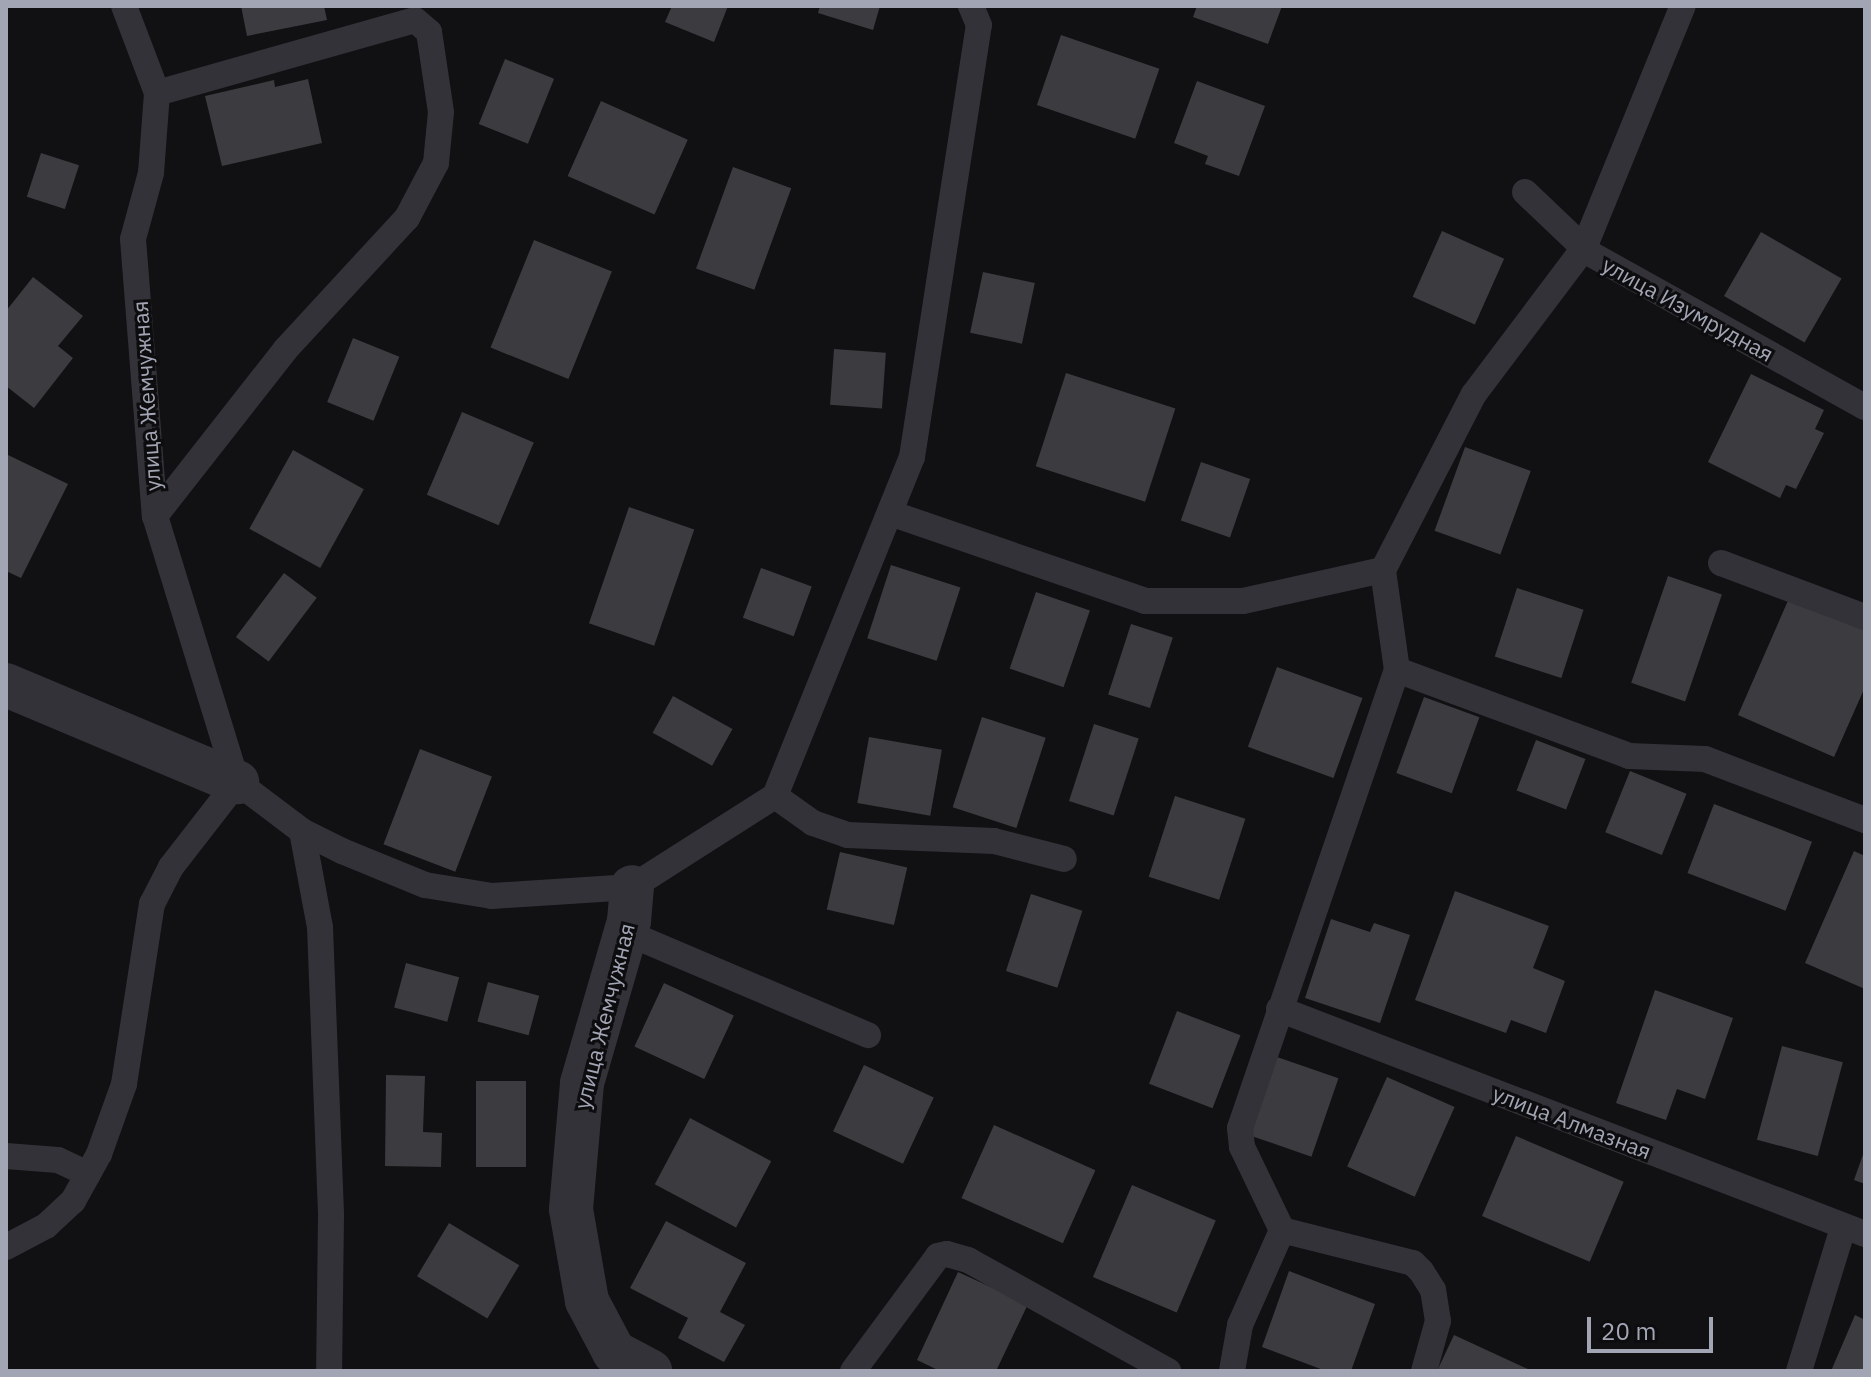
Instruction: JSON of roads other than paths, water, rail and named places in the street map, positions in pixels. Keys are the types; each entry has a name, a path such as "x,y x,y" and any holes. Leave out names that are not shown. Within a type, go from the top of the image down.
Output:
{"street":[{"path":"6,685 237,782"},
{"name":"улица Жемчужная","path":"622,1365 587,1301 574,1249 571,1209 582,1083 625,932 632,887"}],"lane":[{"name":"улица Жемчужная","path":"124,6 157,93 151,173 133,239 155,516 237,782"},
{"path":"6,1247 46,1226 73,1201 88,1174 124,1084 152,904 171,867 237,782 302,831 403,878 469,895 632,887 775,796 912,457 979,25 971,6"},
{"path":"1232,1371 1240,1325 1282,1230 1239,1135 1279,1009 1397,670 1383,570 1474,394 1584,248 1683,6"},
{"path":"155,516 285,350 407,218 436,163 441,112 429,32 415,20 157,93"},
{"name":"улица Изумрудная","path":"1525,192 1584,248 1865,407"},
{"path":"890,513 1145,601 1243,601 1383,570"},
{"path":"1721,563 1865,617"},
{"path":"1397,670 1629,756 1705,759 1865,820"},
{"path":"775,796 813,823 847,835 994,841 1064,859"},
{"path":"302,831 320,927 331,1216 329,1371"},
{"path":"625,932 868,1035"},
{"name":"улица Алмазная","path":"1279,1009 1854,1231"},
{"path":"6,1156 58,1160 88,1174"},
{"path":"1282,1230 1413,1263 1436,1301 1435,1340 1424,1371"},
{"path":"1799,1371 1854,1231"},
{"path":"853,1371 938,1256 947,1254 968,1260 1168,1371"}]}
